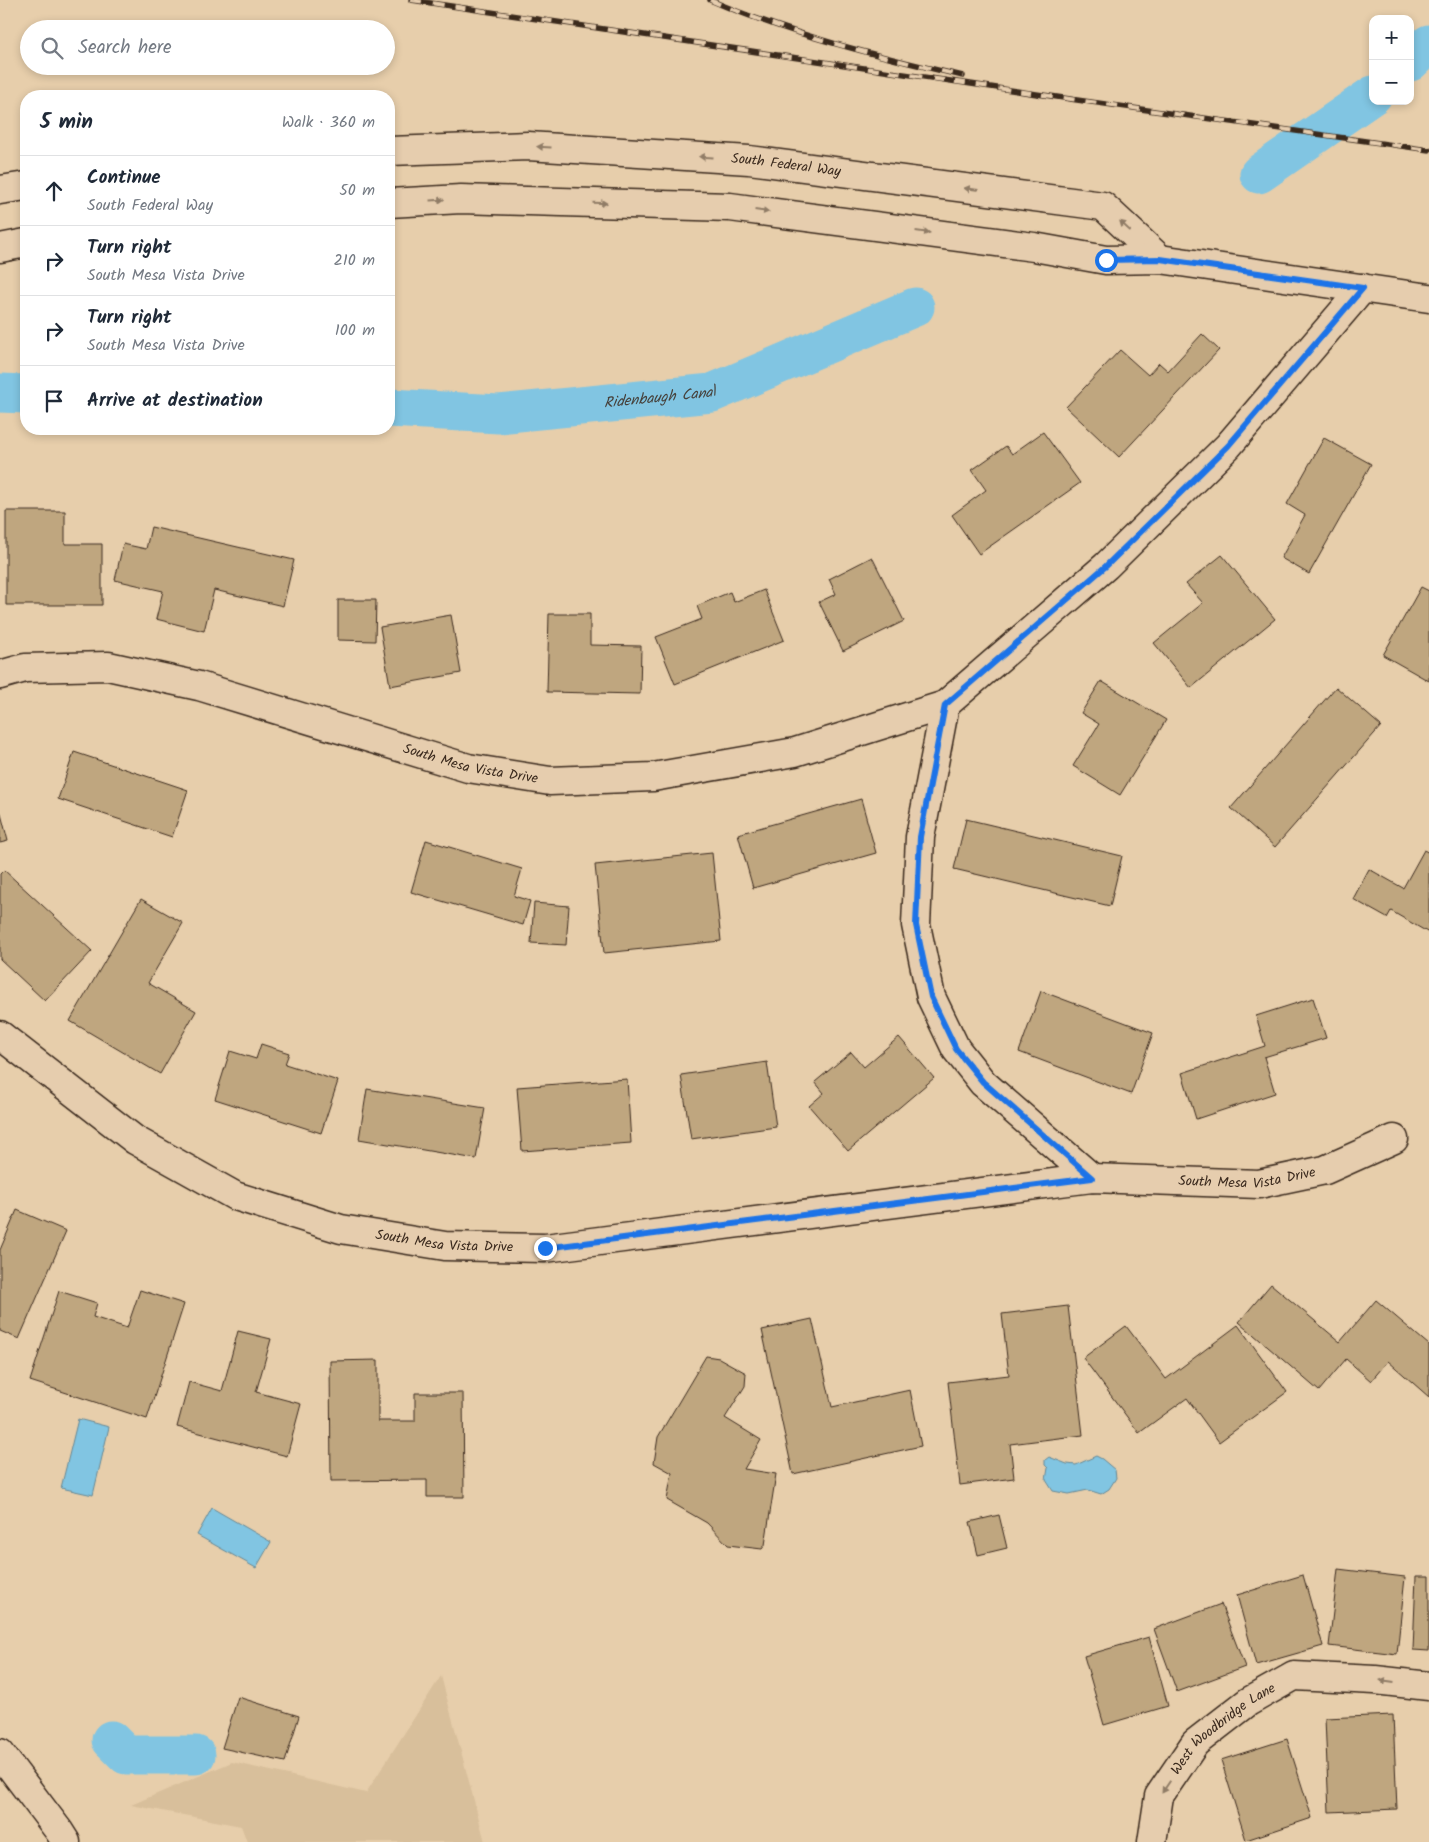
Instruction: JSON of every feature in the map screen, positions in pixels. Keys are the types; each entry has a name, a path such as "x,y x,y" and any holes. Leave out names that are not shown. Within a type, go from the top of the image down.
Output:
{"street":[{"name":"South Federal Way","path":"395,151 528,146 749,160 1103,206 1160,259"},
{"path":"0,190 20,187"},
{"path":"395,203 461,199 730,207 1034,247 1106,260 1160,259 1429,298"},
{"path":"0,248 20,245"},
{"name":"South Mesa Vista Drive","path":"0,675 25,668 108,666 200,686 468,768 550,781 654,777 795,752 945,705 1106,566 1228,446 1363,288"},
{"path":"945,705 920,837 916,925 931,997 956,1049 983,1082 1092,1178"},
{"name":"South Mesa Vista Drive","path":"0,1035 134,1140 235,1196 341,1229 445,1246 545,1248 1092,1178 1259,1184 1325,1170 1394,1139"},
{"name":"West Woodbridge Lane","path":"1152,1842 1159,1796 1195,1743 1248,1702 1294,1676 1375,1680 1429,1686"},
{"path":"0,1753 60,1831 66,1842"}],"shaded area":[{"path":"441,1676 485,1842 247,1842 241,1826 131,1805 232,1762 366,1793"}],"water":[{"path":"78,1419 109,1427 93,1495 61,1488"},
{"path":"1096,1456 1115,1470 1116,1478 1109,1489 1101,1494 1088,1490 1069,1494 1053,1491 1046,1480 1048,1468 1045,1465 1045,1460 1049,1457 1067,1464 1076,1465"},
{"path":"212,1508 271,1542 256,1568 197,1535"}],"building":[{"path":"1202,334 1219,350 1119,457 1066,407 1120,350 1148,375 1159,363 1168,371"},
{"path":"1043,432 1080,483 979,554 952,515 986,490 972,470 1006,446 1012,454"},
{"path":"1324,438 1371,464 1309,574 1281,558 1305,515 1287,504"},
{"path":"6,511 65,511 65,544 102,544 102,605 6,605"},
{"path":"151,527 294,560 283,606 214,590 204,631 156,619 163,591 115,580 123,544 146,549"},
{"path":"1222,555 1275,619 1191,688 1154,643 1203,603 1186,584"},
{"path":"872,557 904,621 843,651 819,602 836,594 829,579"},
{"path":"1421,587 1429,591 1429,681 1383,655"},
{"path":"764,590 784,640 675,684 656,637 702,619 697,606 730,592 734,602"},
{"path":"338,600 376,600 375,641 338,640"},
{"path":"549,614 590,614 590,645 641,646 640,694 547,692"},
{"path":"451,615 461,673 390,686 380,627"},
{"path":"1101,681 1166,720 1120,795 1073,766 1099,724 1081,713"},
{"path":"1336,687 1381,726 1275,847 1231,808"},
{"path":"74,752 188,790 172,837 58,799"},
{"path":"861,799 876,853 753,888 738,834"},
{"path":"0,810 8,841 0,843"},
{"path":"966,819 1122,856 1110,906 954,869"},
{"path":"426,840 522,869 514,896 530,901 523,925 411,892"},
{"path":"1424,850 1429,853 1429,933 1391,911 1387,918 1353,899 1369,869 1403,888"},
{"path":"712,853 721,941 604,953 595,865"},
{"path":"4,870 92,951 45,1001 0,959 0,874"},
{"path":"141,899 183,923 148,983 196,1011 160,1074 70,1021"},
{"path":"534,903 569,906 566,945 531,943"},
{"path":"1041,991 1153,1033 1131,1094 1019,1052"},
{"path":"1313,998 1326,1038 1264,1057 1275,1093 1196,1119 1182,1073 1265,1046 1256,1016"},
{"path":"899,1037 934,1078 848,1151 809,1106 824,1093 815,1082 851,1052 864,1067"},
{"path":"261,1044 289,1053 285,1064 338,1081 321,1133 215,1099 230,1051 256,1059"},
{"path":"767,1062 776,1127 691,1139 681,1075"},
{"path":"627,1079 631,1143 522,1151 517,1087"},
{"path":"367,1089 485,1108 476,1159 359,1139"},
{"path":"17,1210 66,1231 19,1339 0,1331 0,1250"},
{"path":"1271,1284 1340,1342 1376,1300 1429,1345 1429,1397 1388,1361 1371,1381 1346,1359 1319,1391 1239,1322"},
{"path":"140,1290 184,1304 147,1419 30,1381 59,1291 97,1303 93,1317 127,1328"},
{"path":"1068,1306 1083,1435 1010,1444 1014,1478 960,1485 948,1382 1009,1375 1002,1314"},
{"path":"812,1319 832,1407 910,1390 921,1446 793,1474 762,1330"},
{"path":"1238,1325 1287,1392 1219,1442 1187,1398 1139,1433 1083,1358 1126,1326 1166,1379"},
{"path":"238,1331 271,1339 256,1392 301,1404 287,1456 177,1427 189,1382 222,1391"},
{"path":"706,1356 719,1358 746,1373 745,1386 725,1418 761,1440 744,1469 776,1474 765,1545 762,1549 728,1545 707,1523 667,1500 672,1473 654,1463 658,1437"},
{"path":"378,1360 378,1421 415,1421 415,1393 463,1393 464,1497 427,1497 427,1480 331,1481 330,1361"},
{"path":"999,1515 1007,1548 978,1555 970,1522"},
{"path":"1338,1569 1405,1577 1397,1654 1329,1646"},
{"path":"1303,1575 1323,1646 1256,1665 1237,1595"},
{"path":"1416,1576 1429,1576 1429,1651 1413,1650"},
{"path":"1221,1604 1245,1667 1177,1692 1154,1629"},
{"path":"1149,1637 1168,1706 1104,1725 1084,1656"},
{"path":"238,1697 299,1716 285,1762 222,1748"},
{"path":"1393,1715 1397,1809 1329,1812 1325,1718"},
{"path":"1287,1739 1312,1818 1246,1840 1221,1760"}],"waterway":[{"name":"Ridenbaugh Canal","path":"1412,60 1429,44"},
{"name":"Ridenbaugh Canal","path":"1259,174 1369,98"},
{"name":"Ridenbaugh Canal","path":"395,408 499,414 712,393 915,307"},
{"name":"Ridenbaugh Canal","path":"0,393 20,394"},
{"path":"111,1740 126,1755 196,1755"}],"railway":[{"path":"411,0 1077,100 1429,150"},
{"path":"710,0 803,34 963,76"}],"route":[{"path":"545,1248 1092,1178 983,1082 956,1049 931,997 916,925 920,837 945,705 1106,566 1228,446 1363,288 1160,259 1106,260"}]}
